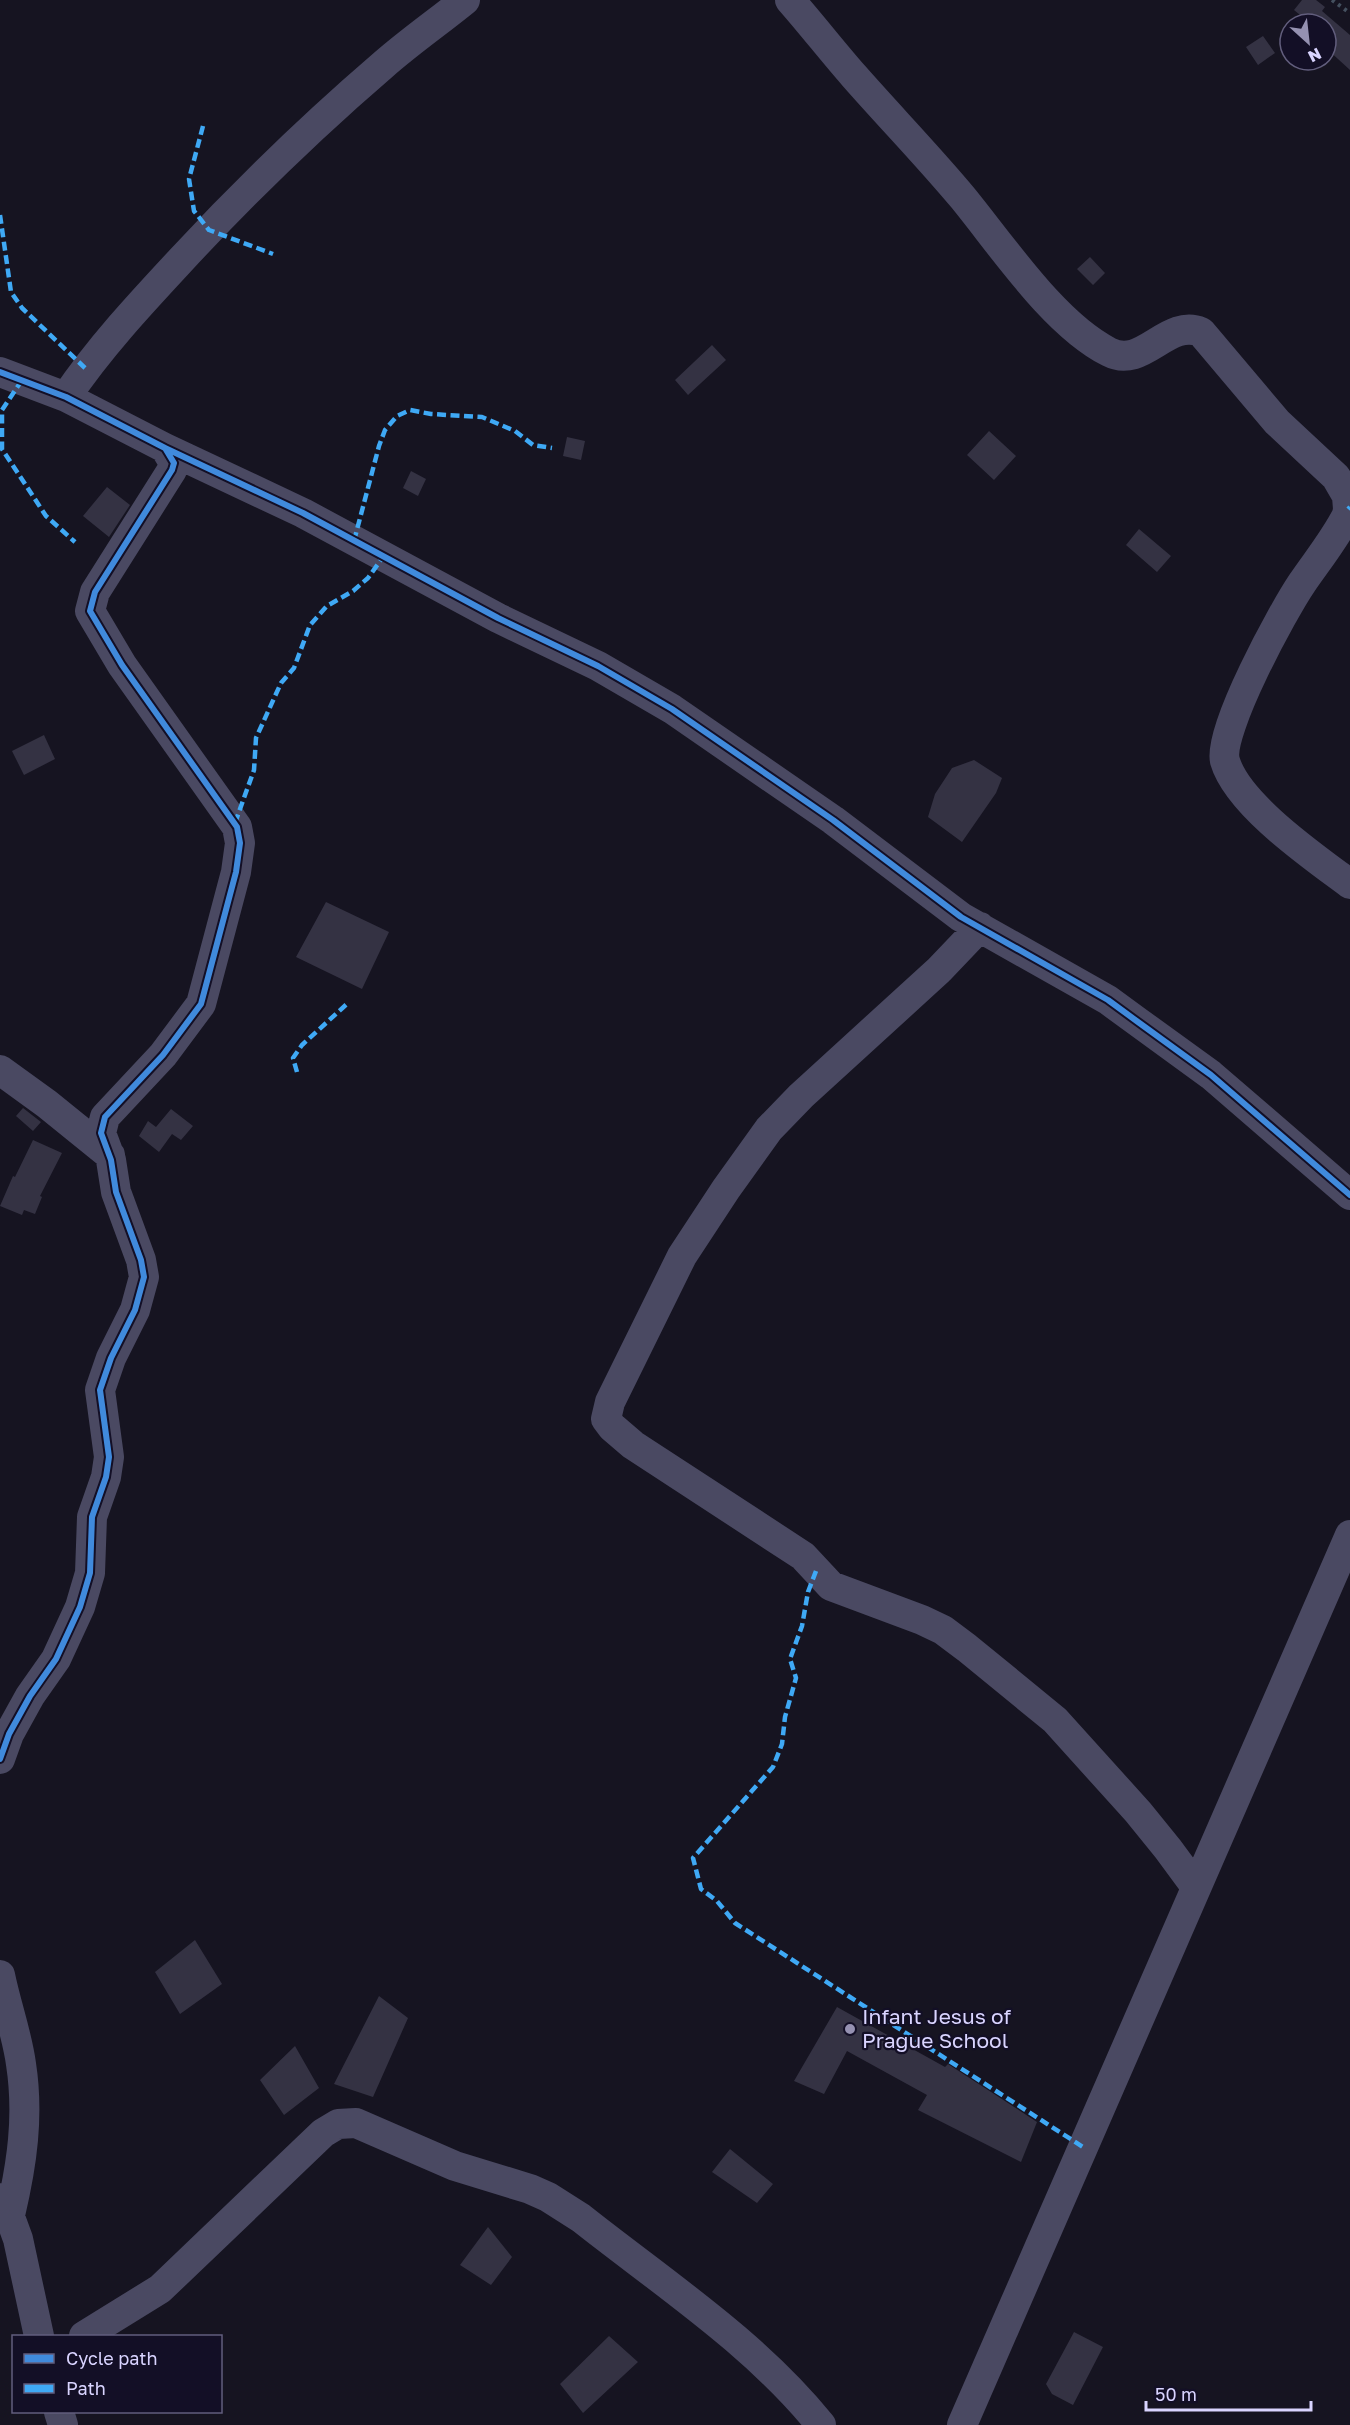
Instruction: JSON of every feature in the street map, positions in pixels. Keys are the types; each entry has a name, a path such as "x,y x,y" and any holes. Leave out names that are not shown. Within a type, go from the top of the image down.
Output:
{"street":[{"path":"66,397 85,368 160,283 307,132 384,64 465,0"},
{"path":"790,0 853,75 938,168 1014,263 1068,321 1107,351 1123,357 1136,354 1183,329 1201,332 1218,349 1277,422 1330,471 1344,488 1348,502 1347,515 1300,585 1275,631 1236,709 1227,731 1224,752 1229,770 1255,804 1297,844 1350,884"},
{"path":"0,372 66,397 165,448 303,513 498,618 598,666 672,709 833,820 961,917 1123,1011 1211,1075 1350,1195"},
{"path":"0,1759 9,1734 30,1696 56,1659 80,1607 90,1574 92,1517 106,1477 109,1457 100,1390 107,1368 135,1310 144,1277 141,1260 116,1192 115,1159 101,1132 105,1117 164,1054 201,1004 232,890 240,843 237,826 122,665 90,611 95,592 172,470 174,463 165,448"},
{"path":"980,927 939,970 801,1095 769,1129 682,1256 612,1397 606,1419 633,1445 803,1556 831,1586 944,1630 967,1648 1055,1720 1138,1812 1196,1887"},
{"path":"0,1070 47,1104 115,1159"},
{"path":"962,2425 1350,1535"},
{"path":"0,1975 21,2061 25,2109 25,2136 5,2203 18,2239 39,2335"},
{"path":"87,2335 160,2289 323,2133 338,2124 356,2123 456,2166 530,2189 548,2197 581,2218 767,2366 801,2400 821,2425"}],"path":[{"path":"1332,0 1350,13"}],"building":[{"path":"1302,0 1316,0 1325,7 1323,12 1296,12 1294,10"},
{"path":"1338,25 1350,35 1350,70 1338,59"},
{"path":"1263,36 1275,53 1258,65 1246,47"},
{"path":"1090,257 1105,273 1093,285 1077,269"},
{"path":"712,345 726,360 688,395 675,380"},
{"path":"989,431 1016,456 994,480 967,455"},
{"path":"567,437 585,441 581,460 563,456"},
{"path":"411,471 426,479 418,496 403,488"},
{"path":"107,487 130,505 109,537 83,516"},
{"path":"1139,529 1171,556 1157,572 1126,545"},
{"path":"44,735 55,759 24,775 12,751"},
{"path":"974,760 1002,778 996,793 962,842 928,817 935,794 952,768"},
{"path":"326,902 389,932 362,989 296,957"},
{"path":"23,1108 41,1122 33,1131 16,1116"},
{"path":"171,1109 193,1126 181,1140 172,1134 159,1152 139,1136 148,1121 156,1127"},
{"path":"33,1140 62,1153 40,1196 42,1197 35,1214 24,1210 22,1215 0,1206"},
{"path":"195,1940 222,1984 180,2014 155,1972"},
{"path":"379,1996 408,2018 373,2097 334,2084"},
{"path":"837,2007 945,2067 948,2064 1037,2122 1021,2162 918,2110 927,2095 847,2051 824,2094 794,2081"},
{"path":"295,2046 319,2088 284,2115 260,2080"},
{"path":"730,2149 773,2184 757,2203 712,2172"},
{"path":"488,2227 512,2257 491,2285 460,2265"},
{"path":"1074,2332 1103,2347 1073,2405 1052,2394 1046,2384"},
{"path":"609,2336 638,2362 583,2413 560,2384"}],"marked path":[{"path":"203,126 189,179 194,211 209,230 273,254"},
{"path":"0,215 11,292 22,308 85,368"},
{"path":"22,380 2,410 2,449 46,516 75,542"},
{"path":"354,541 379,446 385,430 397,416 410,410 431,414 482,417 515,431 533,445 552,448"},
{"path":"235,823 254,770 256,738 281,683 294,668 310,625 327,606 353,591 368,578 383,557"},
{"path":"297,1072 293,1058 302,1045 349,1002"},
{"path":"816,1571 808,1592 802,1626 790,1659 796,1678 785,1717 782,1744 773,1767 693,1858 701,1889 717,1901 735,1923 1083,2147"}],"cycle path":[{"path":"0,372 66,397 165,448 303,513 498,618 598,666 672,709 833,820 961,917 1108,1000 1211,1075 1350,1195"},
{"path":"0,1759 9,1734 30,1696 56,1659 80,1607 90,1573 92,1517 106,1477 109,1457 100,1390 111,1358 135,1310 144,1277 141,1260 116,1192 111,1160 101,1133 105,1117 163,1055 201,1004 236,872 240,843 237,827 122,665 90,611 95,592 172,470 174,463 165,448"}],"place":[{"name":"Infant Jesus of Prague School","path":"850,2029"}]}
